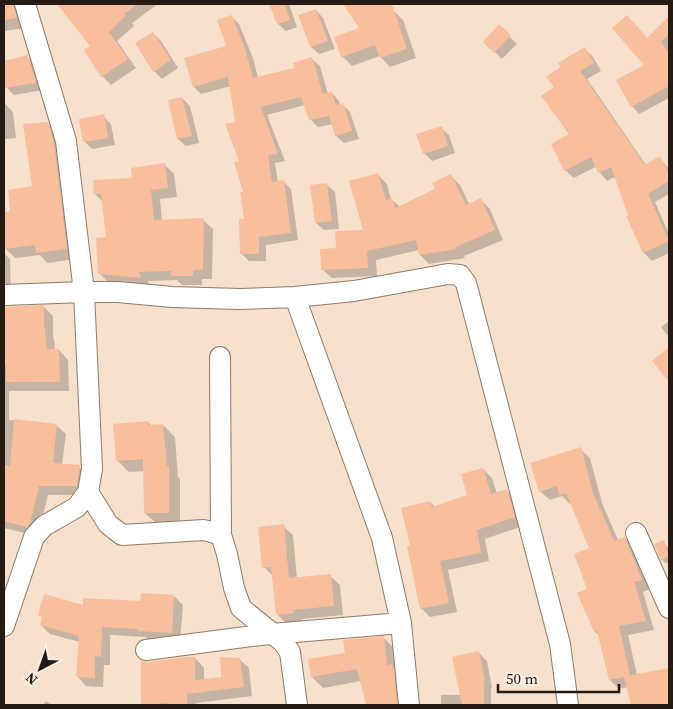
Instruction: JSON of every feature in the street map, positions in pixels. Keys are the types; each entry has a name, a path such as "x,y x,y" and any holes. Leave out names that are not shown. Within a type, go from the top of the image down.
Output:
{"street":[{"path":"4,626 34,537 44,526 77,507 88,492 92,469 84,292 66,140 25,4"},
{"path":"4,294 118,292 172,297 240,299 354,291 448,274 460,275 466,283 560,644 568,705"},
{"path":"295,296 382,538 401,623 409,705"},
{"path":"220,357 221,535 234,588 242,608 284,642 290,652 297,705"},
{"path":"88,492 108,524 122,535 204,530 221,535"},
{"path":"636,533 669,608"},
{"path":"146,650 273,634 401,623"}],"building":[{"path":"4,4 13,4 17,18 4,20"},
{"path":"57,4 138,4 124,14 126,16 109,32 128,59 101,77 84,50 90,46"},
{"path":"269,4 285,4 290,20 277,24"},
{"path":"343,4 392,4 407,49 380,58 375,45 341,57 334,37 359,28"},
{"path":"316,9 328,41 310,47 298,15"},
{"path":"232,15 245,49 253,78 294,68 293,63 312,57 323,94 332,92 336,105 343,103 352,131 335,136 329,116 309,120 301,97 261,107 278,154 268,155 272,182 284,180 291,233 259,237 259,254 240,254 239,219 244,219 240,192 243,192 234,162 239,161 225,124 235,122 228,77 193,87 184,58 226,46 217,20"},
{"path":"627,15 647,38 669,16 669,34 661,42 669,53 669,86 631,107 616,80 644,65 612,28"},
{"path":"499,24 511,35 494,53 483,42"},
{"path":"153,32 171,60 153,72 135,43"},
{"path":"585,47 594,63 580,71 645,165 660,156 669,174 669,181 648,194 669,241 643,253 626,216 628,215 611,167 598,173 591,157 564,171 551,144 569,134 541,96 554,87 546,77 560,67 558,63"},
{"path":"28,55 36,83 4,88 4,61"},
{"path":"182,97 192,136 177,139 168,100"},
{"path":"104,114 108,138 83,142 79,119"},
{"path":"48,122 54,143 67,249 36,253 35,245 4,249 4,212 10,211 8,190 32,186 23,124"},
{"path":"442,126 448,146 423,154 416,134"},
{"path":"165,163 168,188 151,190 154,220 204,218 203,270 193,270 193,276 171,276 171,271 139,272 141,278 98,274 96,238 106,237 101,194 94,194 93,180 132,178 131,168"},
{"path":"378,173 386,200 392,198 395,208 435,189 432,183 451,174 466,205 481,198 495,230 456,247 457,249 419,255 416,240 367,251 368,268 321,270 320,249 336,248 335,231 363,230 349,181"},
{"path":"327,183 332,221 315,223 310,185"},
{"path":"44,305 44,328 47,349 59,349 60,382 6,382 6,365 4,365 4,307"},
{"path":"669,347 669,382 652,361"},
{"path":"14,419 57,424 53,463 80,465 77,486 39,486 30,523 27,527 4,521 4,465 10,466"},
{"path":"148,421 148,425 163,424 167,466 169,466 169,513 144,513 143,459 116,461 113,424"},
{"path":"581,447 593,493 614,541 625,537 642,580 634,582 646,621 619,626 630,675 627,676 669,668 669,705 631,705 624,677 609,680 597,631 594,632 577,593 587,589 574,554 589,548 566,493 559,495 557,486 539,492 530,463"},
{"path":"483,468 491,494 507,489 515,517 477,530 481,553 440,561 449,603 420,609 407,546 410,546 401,508 430,501 432,507 467,495 461,474"},
{"path":"284,524 289,578 331,574 334,606 293,610 294,613 276,615 271,567 262,568 258,527"},
{"path":"664,540 669,557 661,560 654,544"},
{"path":"141,593 174,595 172,633 102,627 101,657 95,656 95,678 76,677 79,636 40,625 42,617 38,615 44,594 83,605 83,598 140,601"},
{"path":"384,636 387,665 392,664 394,670 397,705 366,705 357,669 311,677 308,659 345,653 343,640"},
{"path":"479,651 485,681 484,705 462,705 452,657"},
{"path":"195,657 195,680 221,677 220,657 240,658 244,687 187,694 187,705 169,705 169,703 141,705 141,661 148,662"}]}
